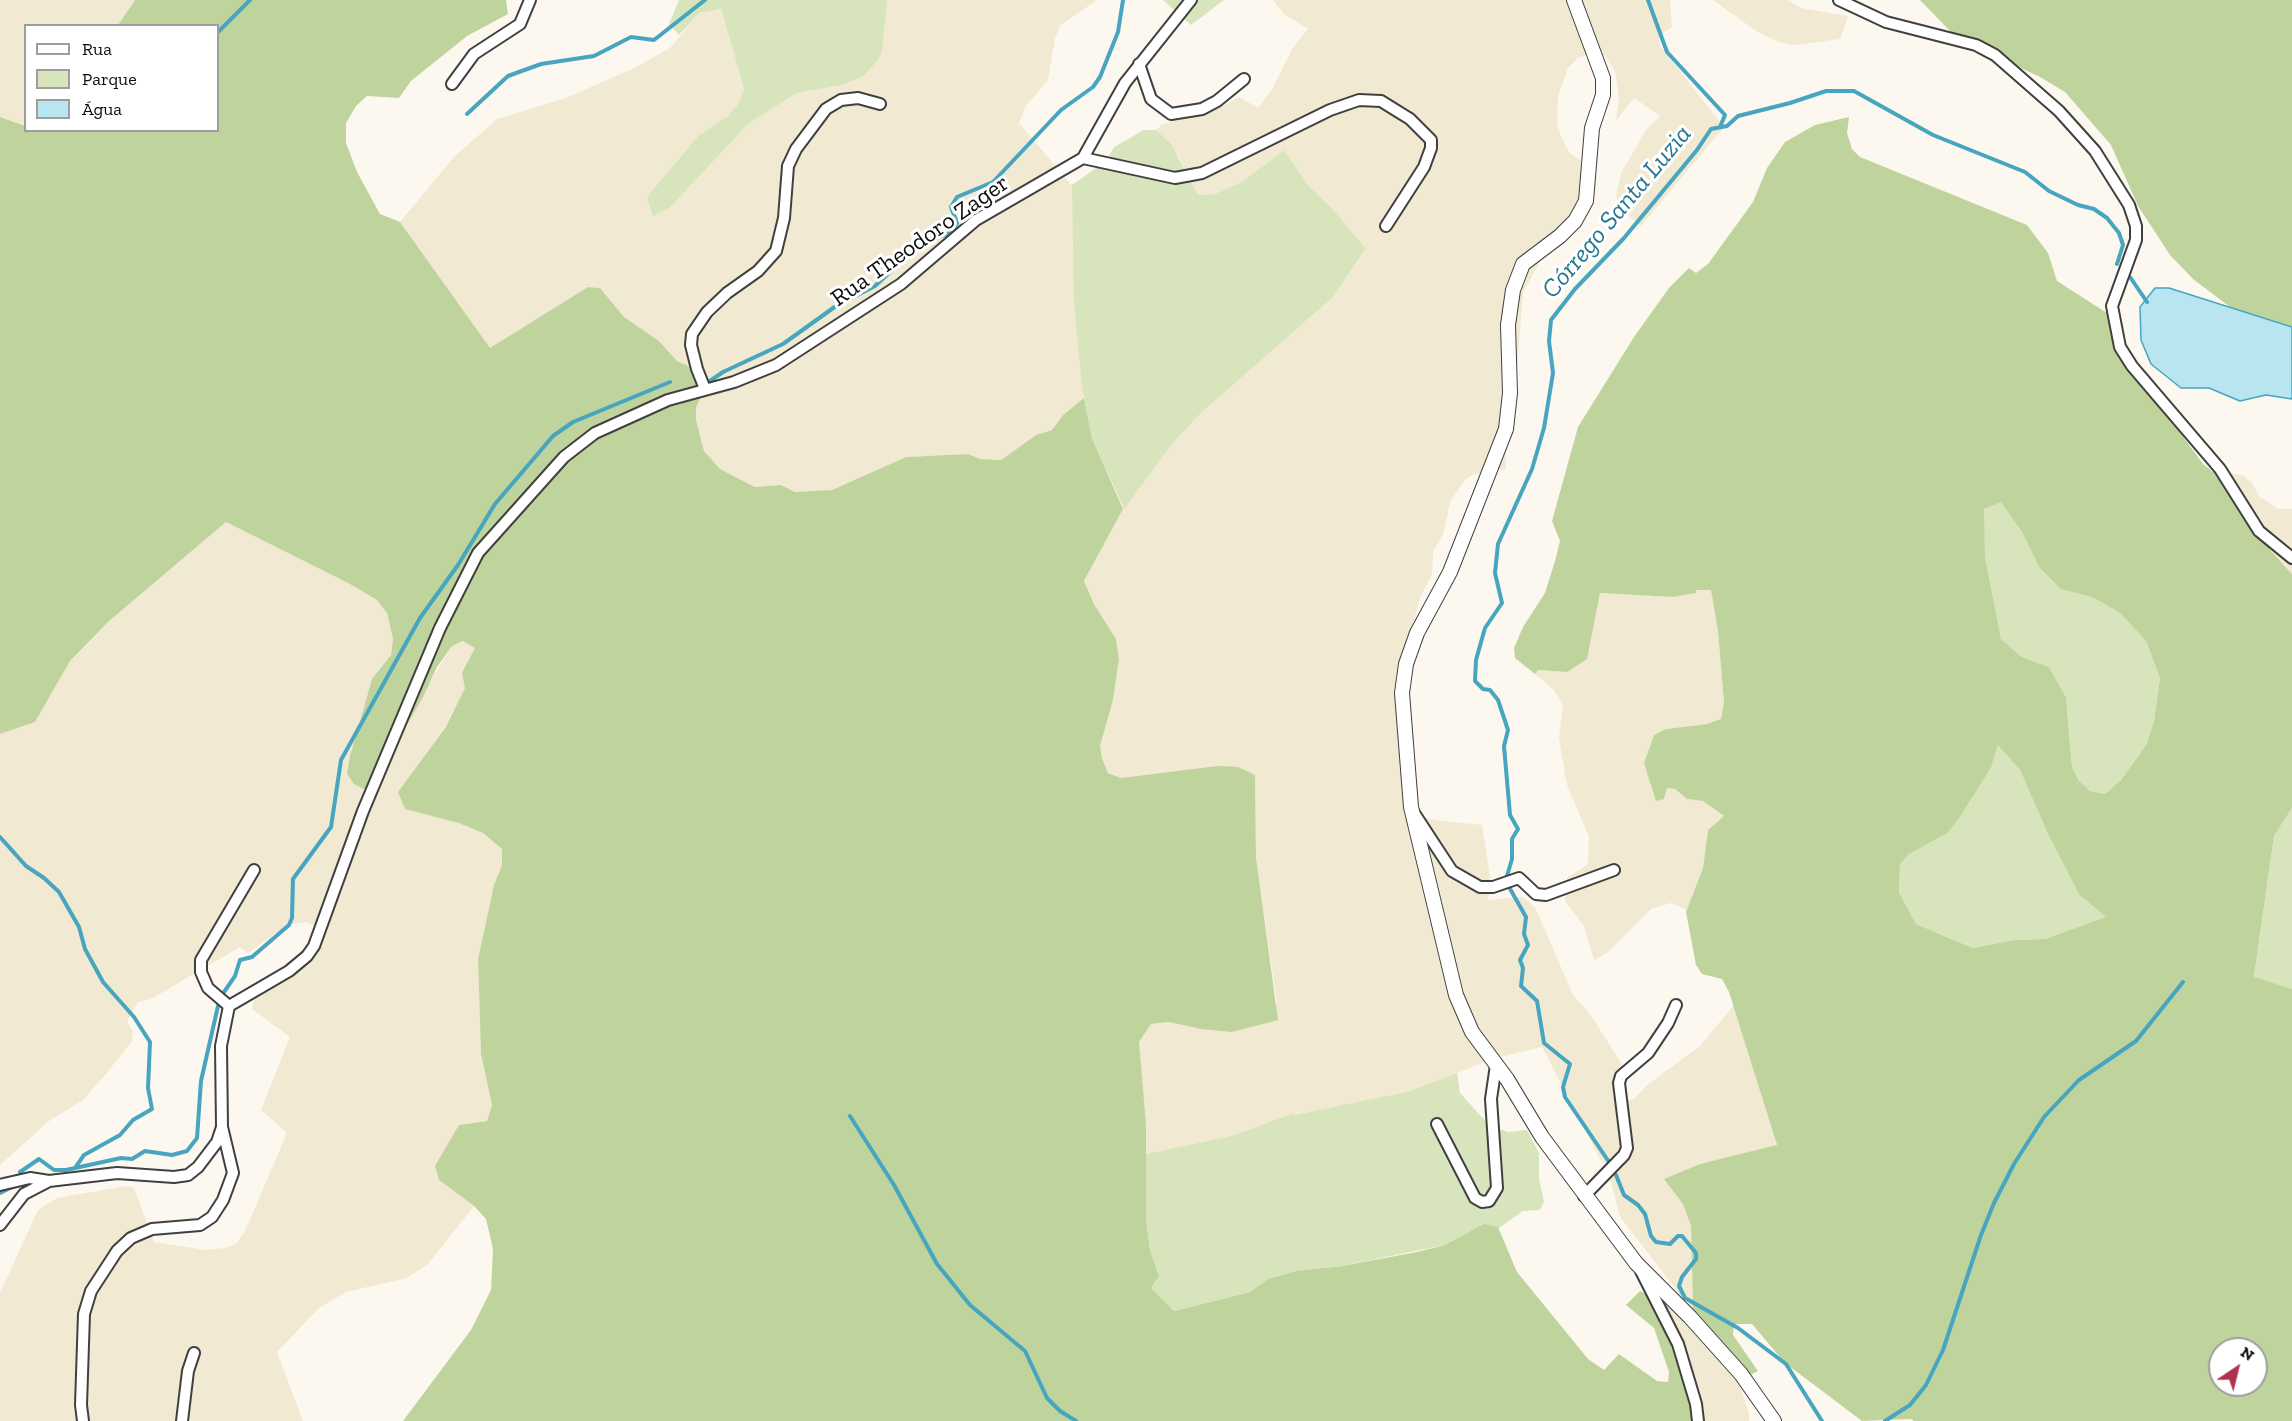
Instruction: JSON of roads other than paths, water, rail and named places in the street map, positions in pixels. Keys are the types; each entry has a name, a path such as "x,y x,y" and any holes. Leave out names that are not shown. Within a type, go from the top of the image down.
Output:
{"street":[{"path":"452,84 474,54 520,24 530,0"},
{"name":"Rua Theodoro Zager","path":"229,1006 289,971 307,956 314,946 363,812 440,628 478,553 564,458 595,433 668,400 734,382 776,365 884,297 976,220 1083,158 1139,64 1191,0"},
{"path":"1574,0 1603,78 1603,95 1592,128 1586,201 1567,228 1523,264 1513,290 1508,325 1510,393 1506,429 1450,572 1417,633 1406,663 1402,693 1410,807 1463,1015 1542,1137 1584,1196 1636,1263 1690,1317 1741,1374 1774,1421"},
{"path":"1839,0 1886,22 1976,45 1995,55 2059,111 2096,152 2129,205 2136,226 2136,240 2112,306 2120,347 2132,366 2220,469 2259,531 2292,558"},
{"path":"1139,64 1151,99 1171,114 1202,109 1217,101 1244,79"},
{"path":"705,389 696,369 691,345 693,334 707,312 727,293 758,271 776,251 784,218 788,166 796,149 826,109 841,100 858,98 880,104"},
{"path":"1083,158 1175,178 1202,173 1330,110 1359,100 1381,101 1410,119 1431,140 1431,148 1424,167 1386,226"},
{"path":"1410,807 1452,871 1480,886 1493,887 1519,878 1536,894 1546,895 1614,870"},
{"path":"83,1421 84,1314 91,1291 117,1251 138,1234 152,1229 200,1225 212,1217 223,1200 233,1173 222,1127 221,1046 229,1006 208,988 201,972 201,960 254,870"},
{"path":"1584,1196 1627,1148 1619,1083 1621,1076 1648,1053 1668,1023 1676,1005"},
{"path":"1437,1124 1474,1198 1482,1202 1489,1201 1497,1188 1491,1099 1497,1065"},
{"path":"0,1185 30,1178 50,1181 117,1173 160,1177 188,1174 212,1150 222,1127"},
{"path":"0,1225 24,1194 50,1181"},
{"path":"1636,1263 1678,1344 1696,1404 1698,1421"},
{"path":"182,1421 188,1371 194,1353"}],"water":[{"path":"2155,288 2169,288 2292,327 2292,399 2266,395 2240,401 2209,388 2181,388 2151,364 2141,340 2140,307"}],"waterway":[{"path":"219,31 250,0"},
{"path":"467,114 508,76 541,64 594,56 631,37 654,40 705,0"},
{"path":"707,383 723,372 783,344 836,306 875,286 916,248 953,231 957,223 951,207 957,197 993,182 1061,110 1093,87 1100,77 1118,32 1123,0"},
{"name":"Córrego Santa Luzia","path":"1648,0 1667,52 1725,115 1720,127"},
{"name":"Córrego Santa Luzia","path":"1507,876 1512,859 1512,839 1518,829 1510,815 1504,746 1508,730 1498,700 1490,690 1483,689 1475,681 1476,660 1485,628 1502,603 1495,573 1498,544 1532,469 1544,428 1553,373 1549,341 1551,320 1575,289 1624,238 1697,150 1711,129 1727,126 1738,116 1826,91 1854,91 1933,135 2025,172 2049,191 2078,205 2094,209 2107,218 2119,233 2123,245 2117,264"},
{"path":"2130,277 2147,302"},
{"path":"222,995 235,976 240,960 252,957 289,925 292,918 293,879 331,827 341,760 420,618 458,565 495,504 553,436 573,422 670,382"},
{"path":"0,837 26,866 59,892 79,927 85,949 103,982 134,1017 150,1042 148,1088 152,1109 133,1120 120,1135 84,1155 75,1168"},
{"name":"Córrego Santa Luzia","path":"1509,887 1526,917 1524,934 1528,945 1520,960 1523,968 1521,986 1537,1001 1544,1043 1570,1064 1563,1087 1565,1097 1609,1162"},
{"path":"1885,1421 1910,1405 1926,1385 1943,1350 1994,1203 2014,1164 2044,1117 2079,1080 2136,1041 2183,982"},
{"path":"20,1172 39,1159 54,1170 66,1170 121,1158 132,1159 145,1151 172,1155 187,1151 197,1138 201,1081 218,1006"},
{"path":"850,1116 894,1185 937,1264 970,1305 1025,1351 1047,1398 1060,1411 1076,1421"},
{"name":"Córrego Santa Luzia","path":"1616,1175 1624,1195 1638,1205 1645,1214 1651,1236 1656,1242 1670,1244 1678,1236 1682,1236 1696,1253 1696,1259 1682,1277 1679,1286 1685,1298 1738,1328 1786,1364 1822,1421"},
{"path":"0,1193 14,1186"}]}
